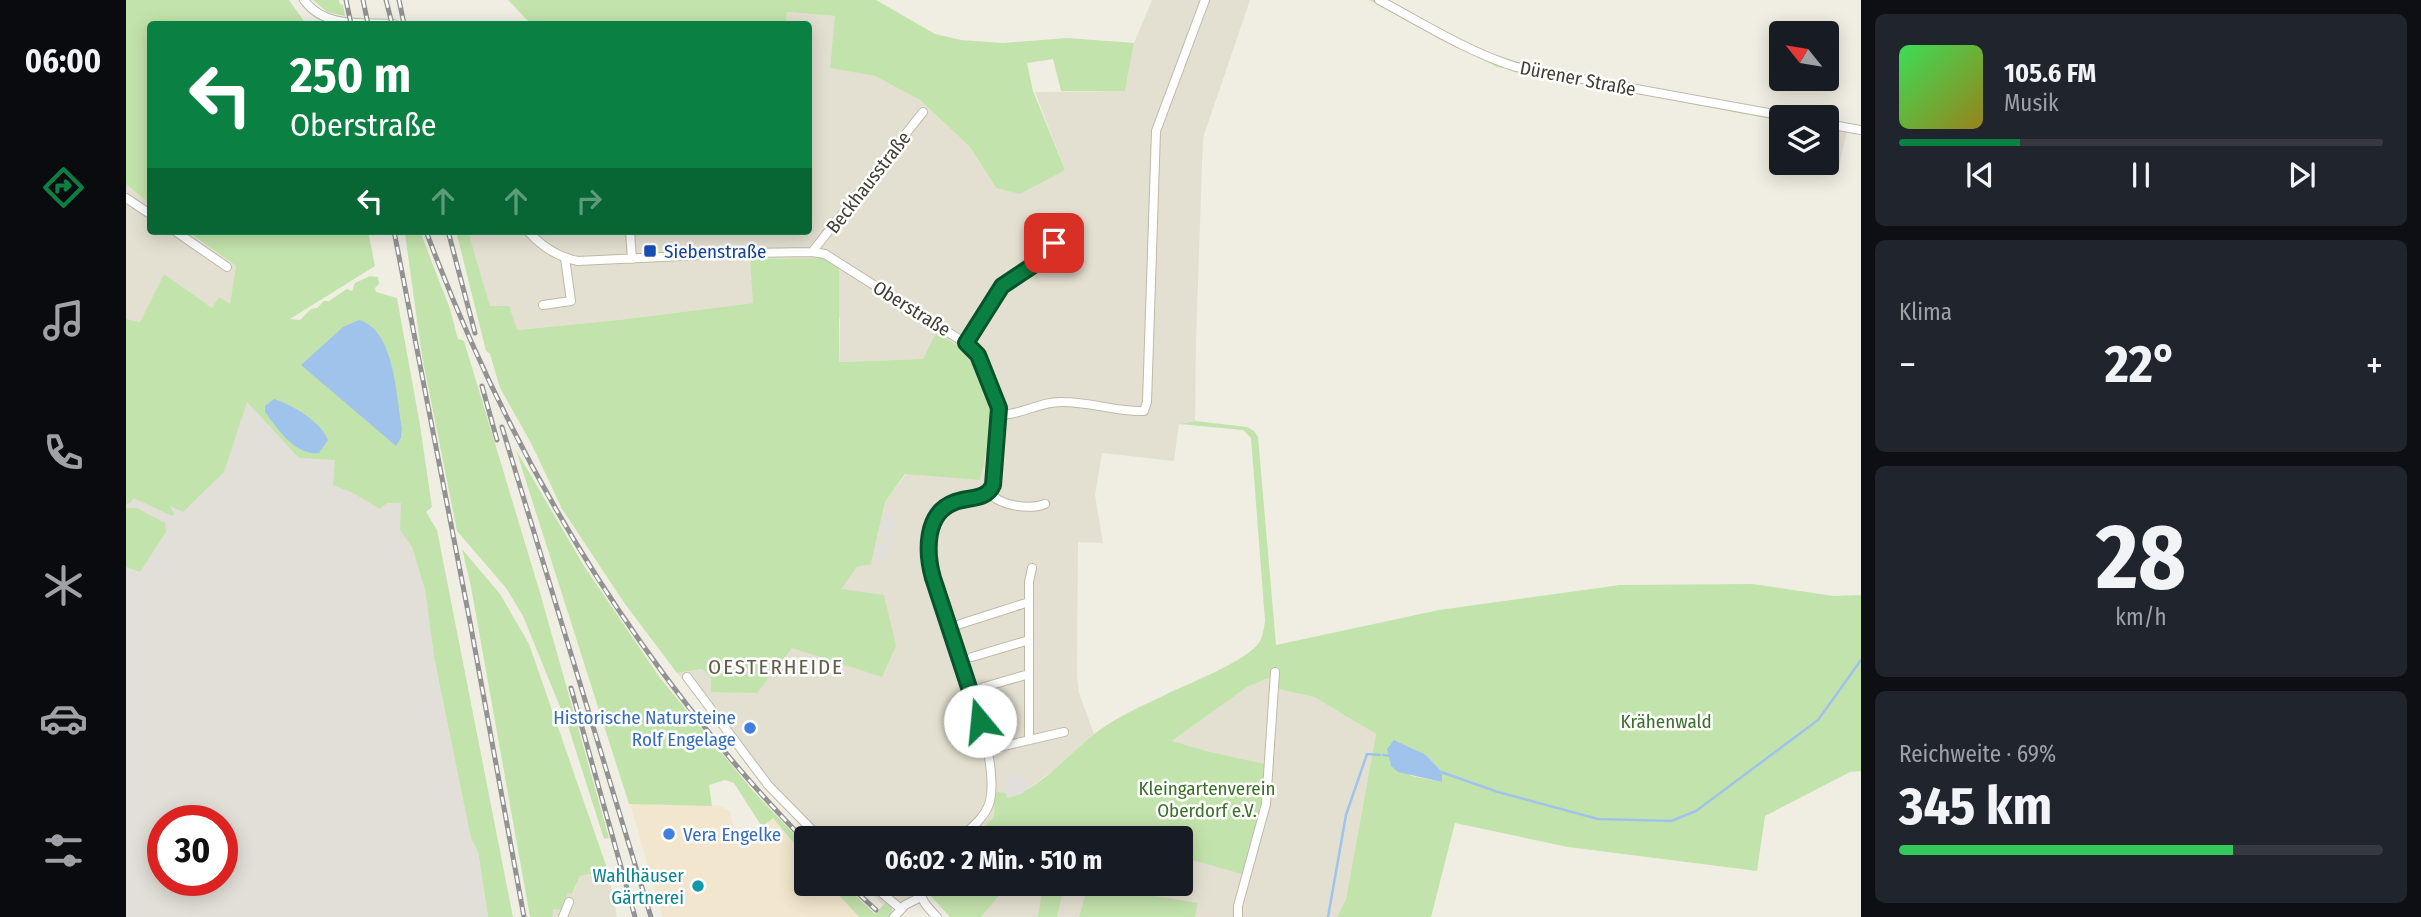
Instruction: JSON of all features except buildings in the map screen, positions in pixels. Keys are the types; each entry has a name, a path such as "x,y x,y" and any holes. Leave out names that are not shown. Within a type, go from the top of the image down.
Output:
{"street":[{"path":"304,0 313,10 330,20 346,21"},
{"path":"1000,415 1062,401 1100,405 1130,412 1144,411 1147,402 1156,131 1205,0"},
{"name":"Dürener Straße","path":"1379,0 1461,45 1516,67 1769,113"},
{"name":"Beckhausstraße","path":"812,252 923,112"},
{"path":"1839,126 1861,130"},
{"path":"126,198 147,212"},
{"path":"966,343 1002,286 1022,275 1049,252 1059,232 1060,222"},
{"path":"181,235 227,267"},
{"path":"532,235 548,250 565,258 570,302 543,305"},
{"path":"630,235 632,258"},
{"name":"Oberstraße","path":"565,258 579,261 812,252 825,254 836,260 966,343 978,355 1000,415 993,485 989,492"},
{"path":"973,826 990,802 991,776 978,689 951,627 929,562 930,535 938,515 944,508 954,502 989,492 997,500 1035,508 1045,504"},
{"path":"1029,740 1032,568"},
{"path":"951,627 1030,602"},
{"path":"972,657 1029,640"},
{"path":"1238,917 1238,906 1266,804 1275,672"},
{"path":"978,689 1029,674"},
{"path":"687,677 768,785 808,826"},
{"path":"987,750 1064,732"},
{"path":"885,896 901,909"},
{"path":"894,917 901,909 921,897 937,917"},
{"path":"563,917 569,902"}],"shaded area":[{"path":"1152,0 1250,0 1203,138 1195,421 1179,424 1174,461 1102,453 1095,495 1103,543 1078,542 1077,676 1079,693 1094,734 985,826 804,826 677,673 702,669 711,678 711,692 792,648 857,567 871,563 885,502 906,474 924,359 839,362 840,320 821,258 750,259 754,303 517,330 490,307 469,235 812,235 812,21 786,21 787,12 836,16 830,67 875,76 920,100 970,147 996,188 1065,170 1035,92 1125,91 1134,43"},
{"path":"1839,129 1847,131 1839,167"},
{"path":"126,184 147,202 147,235 192,235 236,266 230,305 140,322 126,319"},
{"path":"126,319 259,346 423,461 409,528 425,590 434,657 471,839 478,851 488,917 126,917"},
{"path":"883,513 898,516 887,560 874,558 877,544 887,543 889,534 879,532"},
{"path":"1271,677 1278,689 1314,697 1376,734 1346,899 1337,917 1195,917 1198,904 1142,896 1193,896 1193,826 1062,826 1247,687"},
{"path":"1019,774 1030,787 1021,794 1007,798 1003,780"},
{"path":"630,804 718,805 730,811 735,836 743,841 759,841 762,827 773,818 794,843 794,896 840,896 859,917 663,917"},
{"path":"608,871 617,917 552,917 552,909 563,909 568,893 573,893 580,876"},
{"path":"874,896 912,896 903,902 889,898 883,905"},
{"path":"999,896 1085,896 1079,917 981,917"}],"green space":[{"path":"126,0 289,0 304,21 147,21 147,202 126,184"},
{"path":"313,0 339,0 345,16 327,12"},
{"path":"508,0 876,0 935,34 961,40 1003,43 1067,38 1134,43 1125,91 1061,91 1053,59 1027,63 1033,91 1065,170 1020,194 996,188 970,147 920,100 875,76 830,68 835,16 787,12 786,21 528,21"},
{"path":"1369,0 1389,0 1461,40 1524,64 1769,109 1769,119 1497,67"},
{"path":"193,235 369,235 375,266 290,319 300,320 311,309 347,289 352,291 355,283 370,276 378,277 376,292 397,298 432,507 426,512 437,530 513,917 488,917 478,851 471,839 434,657 425,590 412,547 400,530 401,503 387,503 380,509 333,485 335,460 299,458 247,402 224,472 183,512 170,506 174,514 172,516 134,498 126,504 126,319 140,322 164,274 212,308 219,297 230,304 236,266"},
{"path":"405,235 422,235 450,309 458,339 464,341 541,596 609,838 604,839 569,729 523,616 506,588 457,531 422,356"},
{"path":"457,235 469,235 490,306 509,306 517,330 753,303 750,259 821,258 839,267 839,362 923,359 937,331 972,357 994,416 980,480 905,474 885,502 871,564 857,567 841,589 884,595 896,646 882,677 792,648 757,693 711,692 711,678 702,669 677,673 625,604 562,509 532,445 500,388 490,354 486,351"},
{"name":"Krähenwald","path":"1195,421 1247,427 1258,437 1276,645 1439,610 1620,585 1752,584 1834,596 1861,595 1861,771 1850,772 1765,816 1757,871 1568,847 1455,823 1431,917 1337,917 1346,899 1376,734 1314,697 1278,689 1271,677 1247,687 1172,741 1264,764 1263,796 1242,874 1193,860 1193,826 985,826 994,817 995,792 1006,793 1008,798 1032,787 1108,724 1230,664 1254,649 1261,639 1265,621 1251,438 1243,430 1179,424","holes":["1389,755 1426,755 1442,772 1442,782 1412,776 1391,766"]},
{"path":"516,450 584,566 660,678 753,791 794,834 794,843 773,818 762,827 734,783 725,780 709,785 712,806 629,804"},
{"path":"126,508 137,508 165,523 166,532 140,572 126,567"},
{"path":"462,549 500,594 529,644 608,871 580,876 572,894 568,893 563,910 553,909 552,917 530,917"},
{"path":"840,896 856,896 875,914 887,901 892,905 892,914 889,917 859,917"},
{"path":"931,896 999,896 981,917 950,917"},
{"path":"1041,896 1061,896 1057,917 1038,917"},
{"path":"1085,896 1154,896 1198,903 1195,917 1079,917"}],"water":[{"path":"359,320 371,326 380,337 392,366 402,428 401,438 396,446 301,365 343,327"},
{"path":"274,399 298,410 324,433 328,440 319,453 302,450 281,433 265,412 265,406"},
{"path":"1394,740 1426,755 1442,772 1442,782 1398,772 1391,766 1387,749"}],"waterway":[{"path":"1441,772 1498,792 1598,819 1671,821 1696,811 1818,720 1861,660"},
{"path":"1328,917 1346,815 1367,754 1380,755"},
{"path":"1383,755 1391,756"}],"railway":[{"path":"346,0 350,21"},
{"path":"363,0 367,21"},
{"path":"386,0 391,21"},
{"path":"399,0 403,21"},
{"path":"395,235 524,917"},
{"path":"428,235 460,316 498,399 539,479 584,557 687,705 794,829"},
{"path":"449,235 475,333"},
{"path":"482,386 497,440"},
{"path":"502,427 651,917"},
{"path":"571,688 635,917"},
{"path":"861,896 876,910"}],"place":[{"name":"Siebenstraße","path":"650,251"},
{"name":"Historische Natursteine Rolf Engelage","path":"750,728"},
{"name":"Vera Engelke","path":"669,834"},
{"name":"Wahlhäuser Gärtnerei","path":"698,886"}],"district":[{"name":"OESTERHEIDE","path":"776,667"}],"route":[{"path":"980,721 933,578 928,546 933,523 944,508 954,502 985,495 992,490 993,485 999,408 978,355 966,343 1002,286 1041,260 1054,243"}],"park label":[{"name":"Kleingartenverein Oberdorf e.V.","path":"1207,799"}]}
